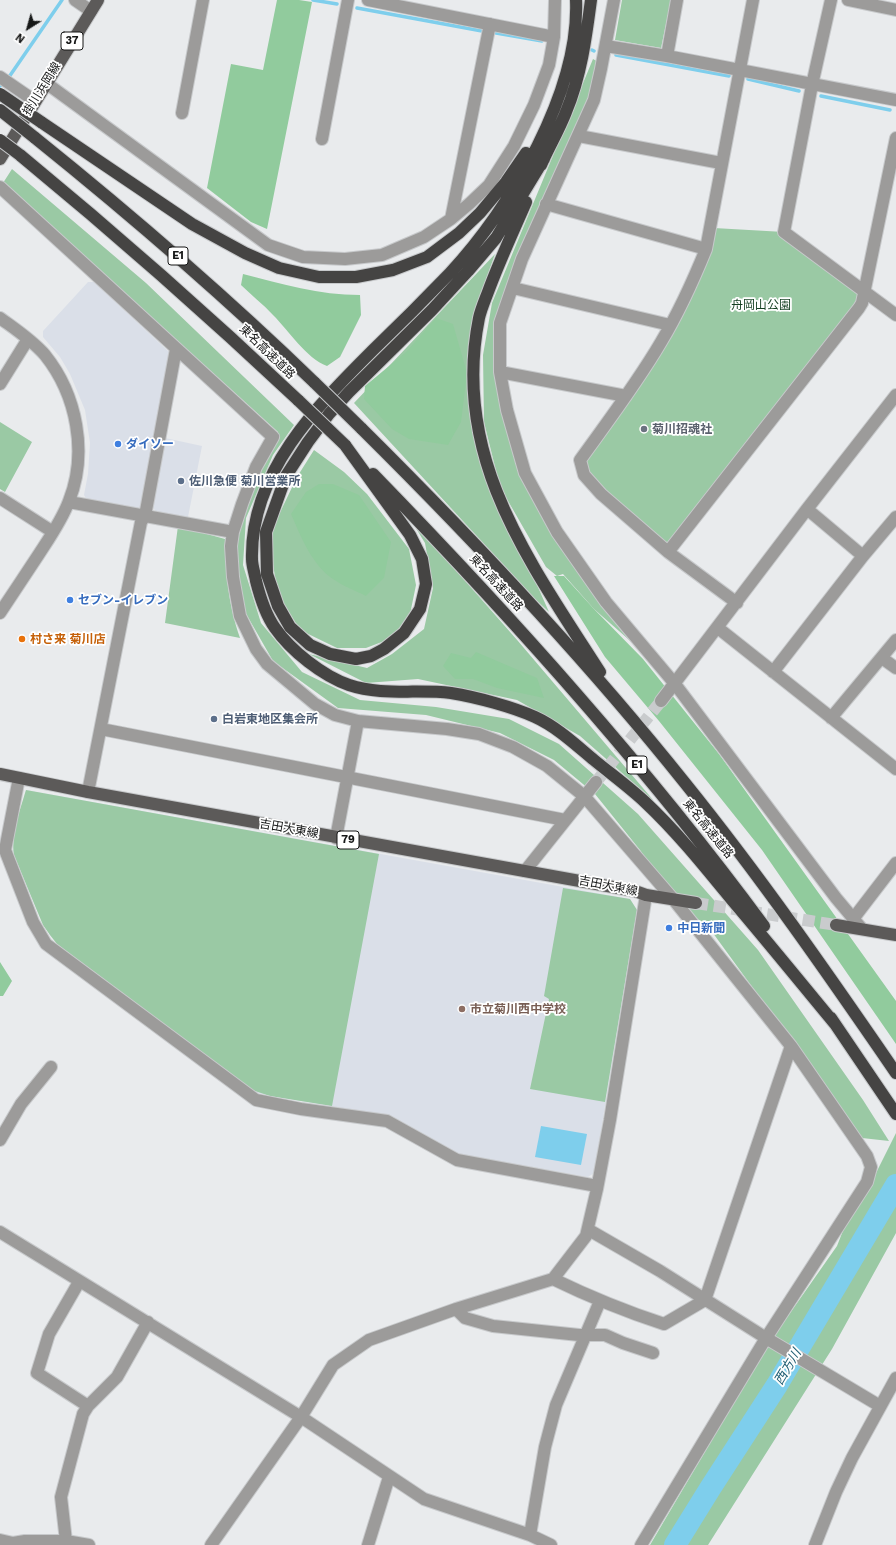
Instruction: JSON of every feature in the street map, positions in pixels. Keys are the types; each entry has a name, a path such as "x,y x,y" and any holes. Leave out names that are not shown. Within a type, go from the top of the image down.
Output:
{"highway":[{"path":"576,0 576,15 570,58 561,91 541,140 513,190 477,243 424,300 327,396 298,432 273,471 260,505 254,533 252,562 262,604 275,628 297,652 320,670 348,685 374,690 450,693 474,698 536,718 559,732 645,802 694,854 835,1024"},
{"path":"591,0 587,32 578,77 566,112 544,159 492,282 480,317 473,362 474,401 480,442 491,478 505,514 533,566 622,706"},
{"path":"0,94 192,224 244,253 279,268 312,276 356,277 393,270 427,257 459,234 480,213 506,182 526,152 561,91"},
{"name":"東名高速道路","path":"0,110 166,246 278,348 417,483 543,616 622,706 686,784 756,875 830,977 896,1073"},
{"name":"東名高速道路","path":"0,140 77,202 229,334 345,445 434,537 599,718 714,859 835,1024 896,1114"},
{"path":"345,445 410,535 422,559 426,584 420,609 404,633 384,649 371,656 356,659 330,654 310,645 290,627 278,606 267,574 266,532 281,490 290,471 308,442 329,414 349,392 432,310 496,238 544,159"}],"main road":[{"name":"掛川浜岡線","path":"0,159 98,0"},
{"name":"吉田大東線","path":"0,774 88,792 336,838 635,890 646,895 696,903"},
{"path":"836,925 896,935"}],"street":[{"path":"75,0 91,11"},
{"path":"182,113 203,0"},
{"path":"322,139 348,0"},
{"path":"368,0 382,1 554,37"},
{"path":"46,83 268,245 303,256 345,258 382,255 424,237 451,219 489,185 514,146 534,106 549,65 554,37 555,0"},
{"path":"614,0 594,100 522,259 500,323 500,372 507,410 525,473 557,532 606,602 675,684 836,898 862,929"},
{"path":"666,56 677,0"},
{"path":"737,603 668,552 601,494 584,475 580,460 626,396 661,342 690,286 706,249 721,163 754,0"},
{"path":"831,0 812,85 784,232 896,315"},
{"path":"848,0 896,10"},
{"path":"451,219 490,24"},
{"path":"606,46 896,100"},
{"path":"0,77 35,101"},
{"path":"579,136 721,163"},
{"path":"668,552 862,303 896,138"},
{"path":"0,187 273,437 256,468 242,504 233,532 231,546 233,577 240,616 256,649 267,664 315,704 335,715 358,721 447,729 479,734 513,747 547,766 584,796 673,899 791,1046 867,1156 871,1167 867,1182 641,1545"},
{"path":"546,204 706,249"},
{"path":"513,288 670,325"},
{"path":"0,318 28,339 44,354 66,390 75,416 78,432 78,462 69,502 53,532 0,613"},
{"path":"0,384 28,339"},
{"path":"88,792 141,522 145,516 176,349"},
{"path":"500,372 626,396"},
{"path":"662,701 807,509 896,396"},
{"path":"0,498 53,532"},
{"path":"69,502 233,532"},
{"path":"807,509 863,556"},
{"path":"773,672 863,556 896,517"},
{"path":"718,628 896,769"},
{"path":"831,718 896,640"},
{"path":"882,658 896,668"},
{"path":"336,838 358,721"},
{"path":"101,729 565,820"},
{"path":"19,778 5,850 33,922 46,944 256,1100 301,1109 387,1121 457,1160 597,1186"},
{"path":"525,871 596,782"},
{"path":"853,919 896,863"},
{"path":"211,1545 301,1417 333,1365 369,1340 456,1309 553,1279 586,1236 589,1230 610,1120 646,895"},
{"path":"553,1279 600,1301 664,1324 705,1300 791,1046"},
{"path":"0,1140 21,1104 51,1067"},
{"path":"589,1230 660,1271 768,1340 880,1406"},
{"path":"0,1232 79,1282 148,1322 301,1417 424,1499 530,1535 551,1545"},
{"path":"79,1282 49,1334 37,1373 88,1406"},
{"path":"530,1535 545,1447 556,1404 600,1301"},
{"path":"456,1309 465,1318 493,1326 579,1335 605,1335 654,1353"},
{"path":"66,1541 61,1497 83,1414 88,1406 117,1377 148,1322"},
{"path":"815,1545 836,1492 852,1458 896,1378"},
{"path":"368,1545 389,1477"},
{"path":"0,1540 13,1543 25,1541 66,1541 89,1545"}],"shaded area":[{"path":"88,282 94,282 169,352 141,506 137,509 87,500 84,495 88,474 90,443 85,410 70,374 60,357 43,337 43,331"},
{"path":"165,438 202,446 188,517 156,512 152,506"},
{"path":"26,790 630,899 637,910 594,1173 588,1177 458,1154 385,1115 257,1093 65,950 50,935 36,908 14,855 13,849 15,831"}],"green space":[{"path":"277,0 299,0 312,2 267,229 251,222 207,188 231,64 263,70"},
{"path":"622,0 671,0 661,48 615,40"},
{"path":"593,59 602,64 504,312 506,414 539,500 644,653 594,609 563,574 557,576 546,567 500,487 484,422 483,355 492,303"},
{"path":"12,169 146,283 294,425 273,455 246,518 243,565 261,623 302,672 360,700 436,707 509,719 559,744 638,814 758,950 863,1100 889,1141 862,1138 710,929 673,899 640,850 595,794 554,760 500,733 426,715 338,708 273,661 245,612 235,566 240,518 278,432 3,183"},
{"name":"舟岡山公園","path":"714,228 784,232 864,292 862,303 668,552 601,494 580,460 637,379"},
{"path":"495,254 472,319 472,431 502,506 549,612 534,598 354,403"},
{"path":"243,274 315,291 345,295 360,295 361,315 340,357 327,366 312,357 298,344 279,321 241,285"},
{"path":"436,318 453,324 467,373 461,422 448,445 409,439 392,429 364,399 365,386 406,352"},
{"path":"0,422 32,442 5,492 0,489"},
{"path":"314,450 344,472 367,494 409,549 416,585 409,619 387,640 366,648 337,648 300,630 278,594 271,553 273,527 297,477"},
{"path":"319,484 333,484 359,495 391,542 384,578 366,596 337,582 319,566 308,550 291,514 306,492"},
{"path":"409,517 518,641 654,801 580,736 517,700 418,679 366,683 309,654 367,668 392,654 424,629 433,588 425,543"},
{"path":"178,526 225,539 228,589 240,638 165,623"},
{"path":"554,576 564,576 643,659 719,754 896,1001 896,1044 762,850 659,721 605,657"},
{"path":"476,652 537,678 544,698 497,688 473,679 455,679 443,666 451,653 471,658"},
{"path":"26,790 379,854 332,1106 270,1096 252,1090 57,944 43,925 14,855 13,847 15,830"},
{"path":"563,888 630,899 637,910 605,1102 530,1089 549,999 544,996"},
{"path":"0,962 12,981 3,996 0,996"},
{"path":"896,1133 896,1233 832,1349 708,1545 650,1545 769,1343 837,1246 846,1223 871,1183"}],"water":[{"path":"541,1126 587,1134 581,1165 535,1157"}],"waterway":[{"path":"9,77 62,0"},
{"path":"313,0 337,4"},
{"path":"357,8 482,31"},
{"path":"496,33 542,41"},
{"path":"616,55 729,76"},
{"path":"748,79 799,91"},
{"path":"821,96 890,110"},
{"name":"西方川","path":"675,1545 777,1385 896,1185"}],"tunnel":[{"path":"596,782 661,701"},
{"path":"696,903 836,925"}],"place":[{"name":"菊川招魂社","path":"644,429"},
{"name":"ダイソー","path":"118,444"},
{"name":"佐川急便 菊川営業所","path":"181,481"},
{"name":"セブン-イレブン","path":"70,600"},
{"name":"村さ来 菊川店","path":"22,639"},
{"name":"白岩東地区集会所","path":"214,719"},
{"name":"中日新聞","path":"669,928"},
{"name":"市立菊川西中学校","path":"462,1009"}]}
